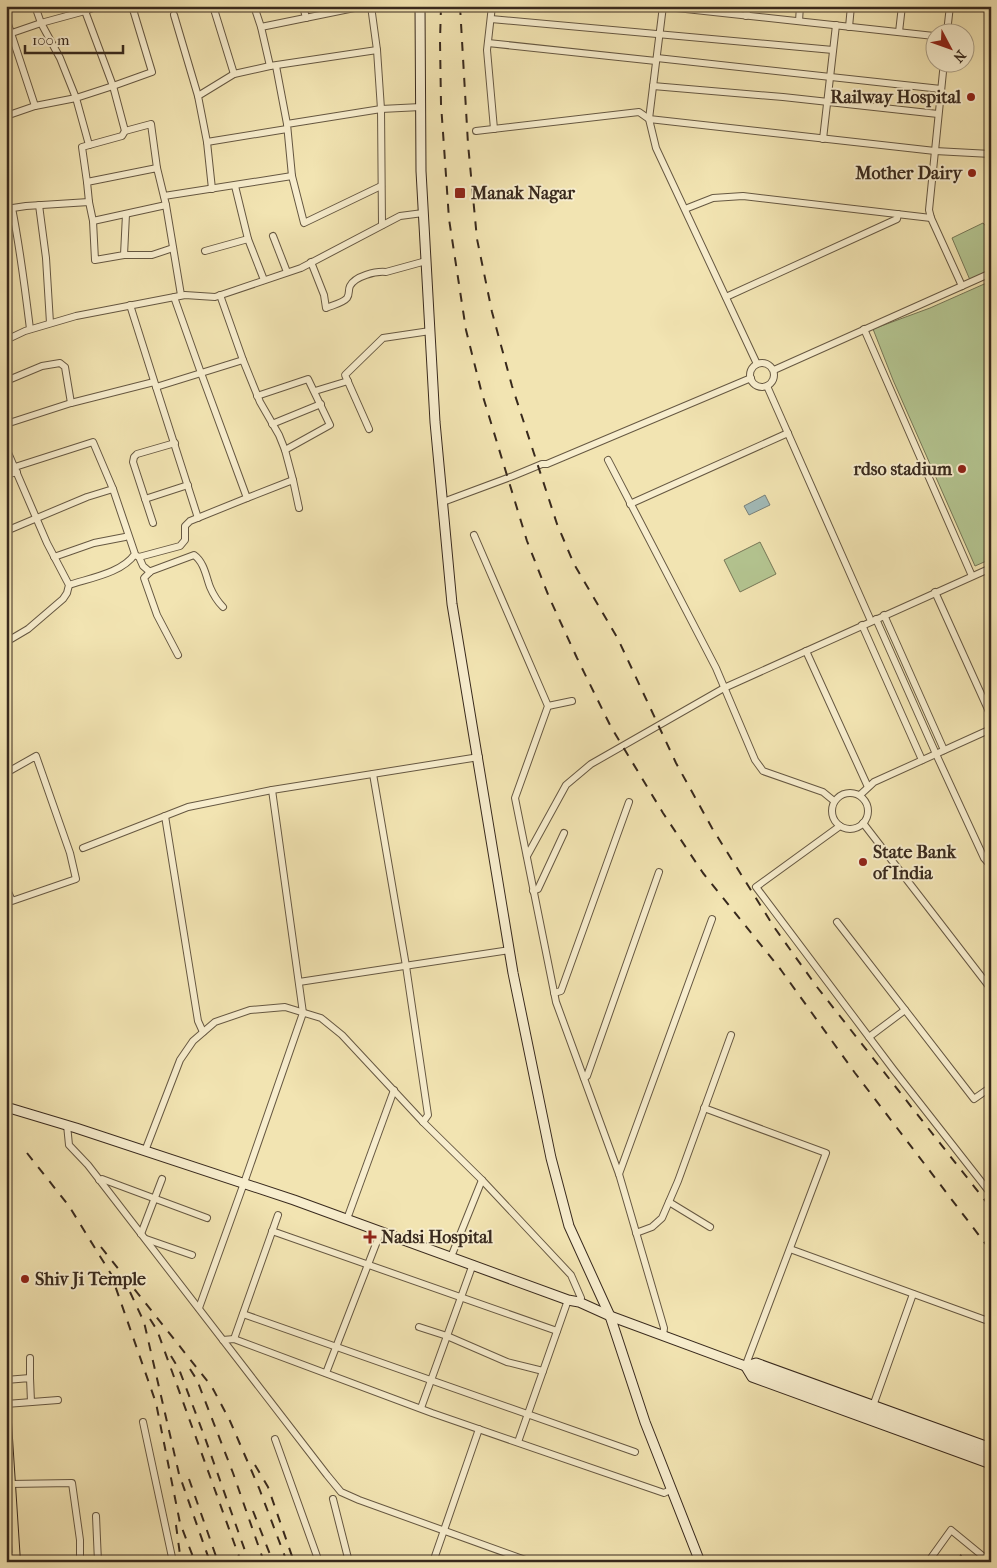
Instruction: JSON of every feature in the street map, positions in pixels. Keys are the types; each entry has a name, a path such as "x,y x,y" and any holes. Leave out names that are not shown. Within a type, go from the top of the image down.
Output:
{"main road":[{"path":"6,1423 10,1484 9,1524 15,1562"}],"street":[{"path":"35,6 41,23 60,58 76,98 89,146"},
{"path":"9,35 85,8 98,6"},
{"path":"6,116 35,106 76,98 152,72 132,6"},
{"path":"213,6 234,74"},
{"path":"254,6 273,66 287,126 292,176 304,223 381,186"},
{"path":"303,6 306,18"},
{"path":"261,28 364,6"},
{"path":"371,6 377,50 381,109 382,225"},
{"path":"420,6 421,171 435,422 442,502 452,604 510,950 551,1158 569,1226 610,1316 646,1422 700,1562"},
{"path":"492,6 487,50 494,129"},
{"path":"658,6 705,9 746,16 924,35"},
{"path":"663,6 649,119 656,148 757,364"},
{"path":"746,16 748,6"},
{"path":"799,21 800,6"},
{"path":"849,26 851,6"},
{"path":"899,32 902,6"},
{"path":"948,22 950,6"},
{"path":"85,8 113,86 125,131"},
{"path":"174,15 198,96 207,142 212,189"},
{"path":"6,18 9,35 35,106"},
{"path":"491,18 833,50"},
{"path":"823,139 836,25"},
{"path":"488,44 657,59 941,89"},
{"path":"198,96 234,74 377,50"},
{"path":"943,72 929,210 962,286"},
{"path":"653,86 938,114"},
{"path":"207,142 381,109 421,107"},
{"path":"476,131 639,112 649,119 935,151 991,154"},
{"path":"173,248 152,255 124,255 95,260 93,221 82,147 122,136 125,131 151,124 157,168 166,205 173,248 177,296 200,373 247,498"},
{"path":"87,182 157,168"},
{"path":"164,196 292,176"},
{"path":"235,186 248,239 264,280"},
{"path":"685,210 713,198 743,196 931,218"},
{"path":"30,329 19,246 9,208 89,202"},
{"path":"39,205 46,258 50,323"},
{"path":"93,221 166,205"},
{"path":"124,255 126,214"},
{"path":"6,340 30,329 76,316 177,296 215,297 311,262 400,216 423,214"},
{"path":"726,297 897,219 898,214"},
{"path":"273,236 287,272"},
{"path":"204,251 248,239"},
{"path":"311,262 324,295 326,308 346,299 349,295 349,288 360,278 380,271 386,272 426,261"},
{"path":"774,370 991,273"},
{"path":"220,295 257,396 279,435 293,480 299,508"},
{"path":"130,305 198,518"},
{"path":"864,329 972,576"},
{"path":"369,429 346,374 382,338 430,331"},
{"path":"6,424 71,403 155,385 243,360"},
{"path":"764,362 774,370 774,380 767,386 757,386 751,378 751,370 757,364 764,362"},
{"path":"6,381 42,366 60,363 65,368 71,403"},
{"path":"442,502 542,464 547,464 751,378"},
{"path":"257,396 308,379 315,391 330,425 284,450"},
{"path":"315,391 348,381"},
{"path":"767,386 984,858 991,866"},
{"path":"272,424 321,404"},
{"path":"630,504 788,433"},
{"path":"6,475 16,469 93,442 113,489 137,556 143,566 150,572"},
{"path":"153,523 133,462 134,457 137,454 174,443"},
{"path":"6,448 54,558 69,585 63,599 28,629 6,642"},
{"path":"608,460 716,668 755,760 763,771 823,792 834,801"},
{"path":"69,585 115,570 126,565 137,556 180,546 185,540 185,526 190,521 293,480"},
{"path":"145,499 188,485"},
{"path":"6,531 87,497 113,489"},
{"path":"474,535 548,706 515,798 556,1002 619,1174 664,1328 663,1336"},
{"path":"54,558 94,544 126,537"},
{"path":"178,654 157,615 144,578 150,572 194,555 200,559 210,588 223,607"},
{"path":"527,856 566,785 591,764 724,688 991,568"},
{"path":"935,592 991,716"},
{"path":"884,615 944,750"},
{"path":"862,625 922,760"},
{"path":"806,651 868,787"},
{"path":"548,706 572,701"},
{"path":"860,795 874,782 991,729"},
{"path":"6,773 36,756 70,854 76,879 12,901 6,887"},
{"path":"83,848 188,807 272,790 479,756"},
{"path":"373,774 406,966 428,1115 423,1122"},
{"path":"199,1308 303,1013 272,790"},
{"path":"851,792 860,795 868,807 863,823 853,829 840,826 832,814 831,809 834,801 846,793 851,792"},
{"path":"554,993 561,991 629,802"},
{"path":"165,816 198,1021 203,1032"},
{"path":"863,823 991,989"},
{"path":"840,826 756,887 869,1038 991,1194"},
{"path":"534,891 538,889 564,833"},
{"path":"584,1078 587,1076 659,872"},
{"path":"619,1174 712,919"},
{"path":"838,922 974,1099 991,1087"},
{"path":"299,982 510,950"},
{"path":"145,1151 180,1060 193,1041 215,1022 250,1010 284,1008 321,1018 342,1035 423,1122 482,1180 572,1275 581,1298 579,1302"},
{"path":"869,1038 905,1010"},
{"path":"636,1234 652,1227 662,1218 731,1035"},
{"path":"348,1219 394,1090"},
{"path":"6,1107 67,1125 348,1219 568,1300 579,1302 663,1336 991,1457"},
{"path":"704,1108 826,1153 790,1249 749,1368 752,1377 991,1464"},
{"path":"67,1125 70,1146 99,1180 342,1492 359,1500 532,1562"},
{"path":"99,1180 102,1179 207,1218"},
{"path":"143,1237 154,1198 162,1179"},
{"path":"451,1256 482,1180"},
{"path":"669,1202 710,1228"},
{"path":"234,1339 278,1215"},
{"path":"272,1231 557,1332"},
{"path":"326,1373 381,1231"},
{"path":"143,1237 192,1255"},
{"path":"790,1249 991,1322"},
{"path":"421,1408 473,1264"},
{"path":"873,1406 913,1294"},
{"path":"518,1442 568,1300"},
{"path":"243,1314 635,1452"},
{"path":"419,1327 447,1336 507,1362 543,1371"},
{"path":"223,1340 234,1339 479,1429 664,1493 672,1489"},
{"path":"30,1358 31,1402"},
{"path":"749,1368 756,1364 991,1448"},
{"path":"6,1380 30,1378"},
{"path":"6,1404 58,1400"},
{"path":"143,1422 173,1562"},
{"path":"434,1562 479,1429"},
{"path":"275,1439 320,1562"},
{"path":"10,1484 72,1483 80,1540 80,1562"},
{"path":"333,1499 349,1562"},
{"path":"96,1516 98,1562"},
{"path":"928,1562 951,1530 990,1562"}],"green space":[{"path":"983,223 991,232 991,269 970,280 952,238"},
{"name":"rdso stadium","path":"991,281 991,559 975,566 893,380 873,329 930,308"},
{"path":"760,542 776,574 740,592 724,560"}],"water":[{"path":"765,495 770,505 749,515 744,506"}],"railway":[{"path":"441,6 441,104 449,219 466,330 481,390 527,541 549,597 611,727 663,813 703,873 781,970 855,1073 991,1251"},
{"path":"460,6 468,144 477,239 492,312 512,386 557,524 574,564 618,639 676,763 712,828 774,927 817,987 991,1208"},
{"path":"27,1153 69,1206 111,1274 156,1403 180,1523 195,1562"},
{"path":"101,1247 212,1387 230,1421 259,1488 287,1562"},
{"path":"130,1292 144,1322 179,1474 210,1562"},
{"path":"150,1319 157,1330 241,1562"},
{"path":"171,1356 179,1369 249,1562"},
{"path":"190,1369 197,1380 233,1473 264,1562"},
{"path":"6,1454 12,1562"},
{"path":"255,1465 268,1487 294,1562"},
{"path":"189,1479 218,1562"},
{"path":"253,1511 273,1562"},
{"path":"176,1525 181,1562"},
{"path":"956,1562 962,1554"}],"place":[{"name":"Railway Hospital","path":"971,97"},
{"name":"Mother Dairy","path":"972,173"},
{"name":"Manak Nagar","path":"460,193"},
{"name":"rdso stadium","path":"962,469"},
{"name":"State Bank of India","path":"863,862"},
{"name":"Nadsi Hospital","path":"370,1237"},
{"name":"Shiv Ji Temple","path":"25,1279"}]}
